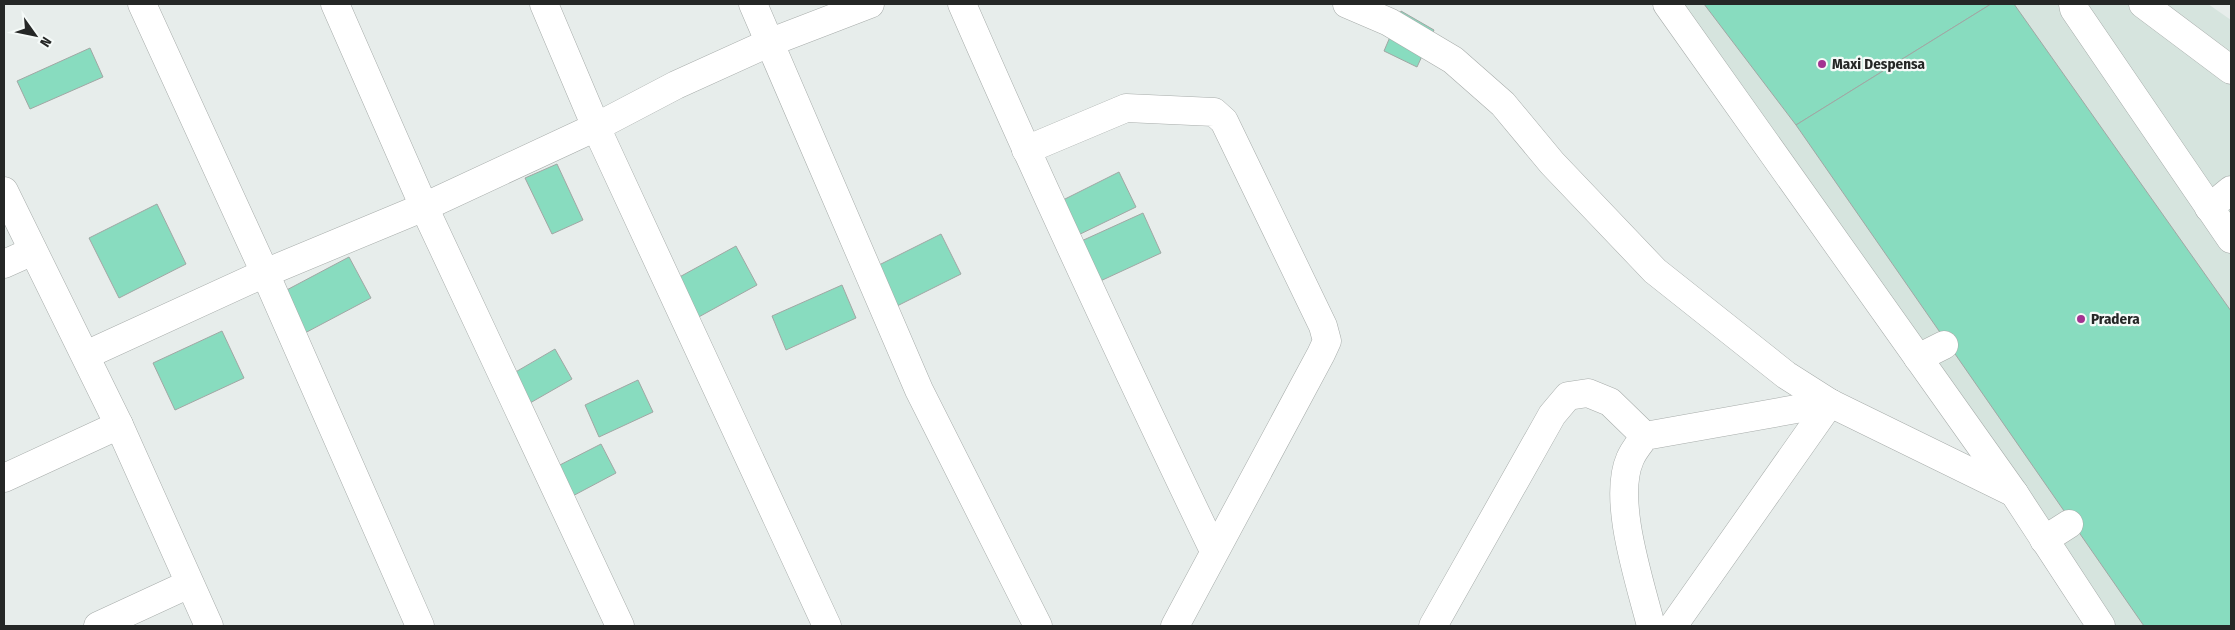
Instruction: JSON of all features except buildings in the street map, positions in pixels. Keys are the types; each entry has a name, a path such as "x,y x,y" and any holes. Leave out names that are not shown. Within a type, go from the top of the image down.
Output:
{"street":[{"path":"142,4 265,273 420,626"},
{"path":"335,4 424,206 620,626"},
{"path":"544,4 596,127 827,626"},
{"path":"753,4 919,390 1038,626"},
{"path":"86,355 265,273 424,206 596,127 676,85 770,42 870,4"},
{"path":"962,4 1107,329 1214,551"},
{"path":"1346,4 1389,22 1453,60 1503,104 1552,163 1655,271 1786,375 1830,403 2014,493"},
{"path":"1667,4 2014,493 2101,626"},
{"path":"2073,4 2074,9 2140,108 2231,239"},
{"path":"2143,4 2231,70"},
{"path":"1026,150 1126,108 1214,112 1224,121 1323,326 1327,341 1321,354 1175,626"},
{"path":"2209,208 2231,190"},
{"path":"4,191 86,355 189,584 210,626"},
{"path":"4,264 33,251"},
{"path":"1918,358 1944,345"},
{"path":"1433,626 1552,415 1568,396 1588,393 1610,402 1645,436"},
{"path":"1650,626 1623,510 1625,476 1630,458 1645,436 1830,403"},
{"path":"1673,626 1830,403"},
{"path":"4,478 119,425"},
{"path":"2044,540 2070,524"},
{"path":"98,626 189,584"}],"shaded area":[{"name":"Pradera","path":"1677,4 2208,4 2231,20 2231,626 2102,626"}],"place":[{"name":"Maxi Despensa","path":"1822,64"},
{"name":"Pradera","path":"2081,319"}]}
